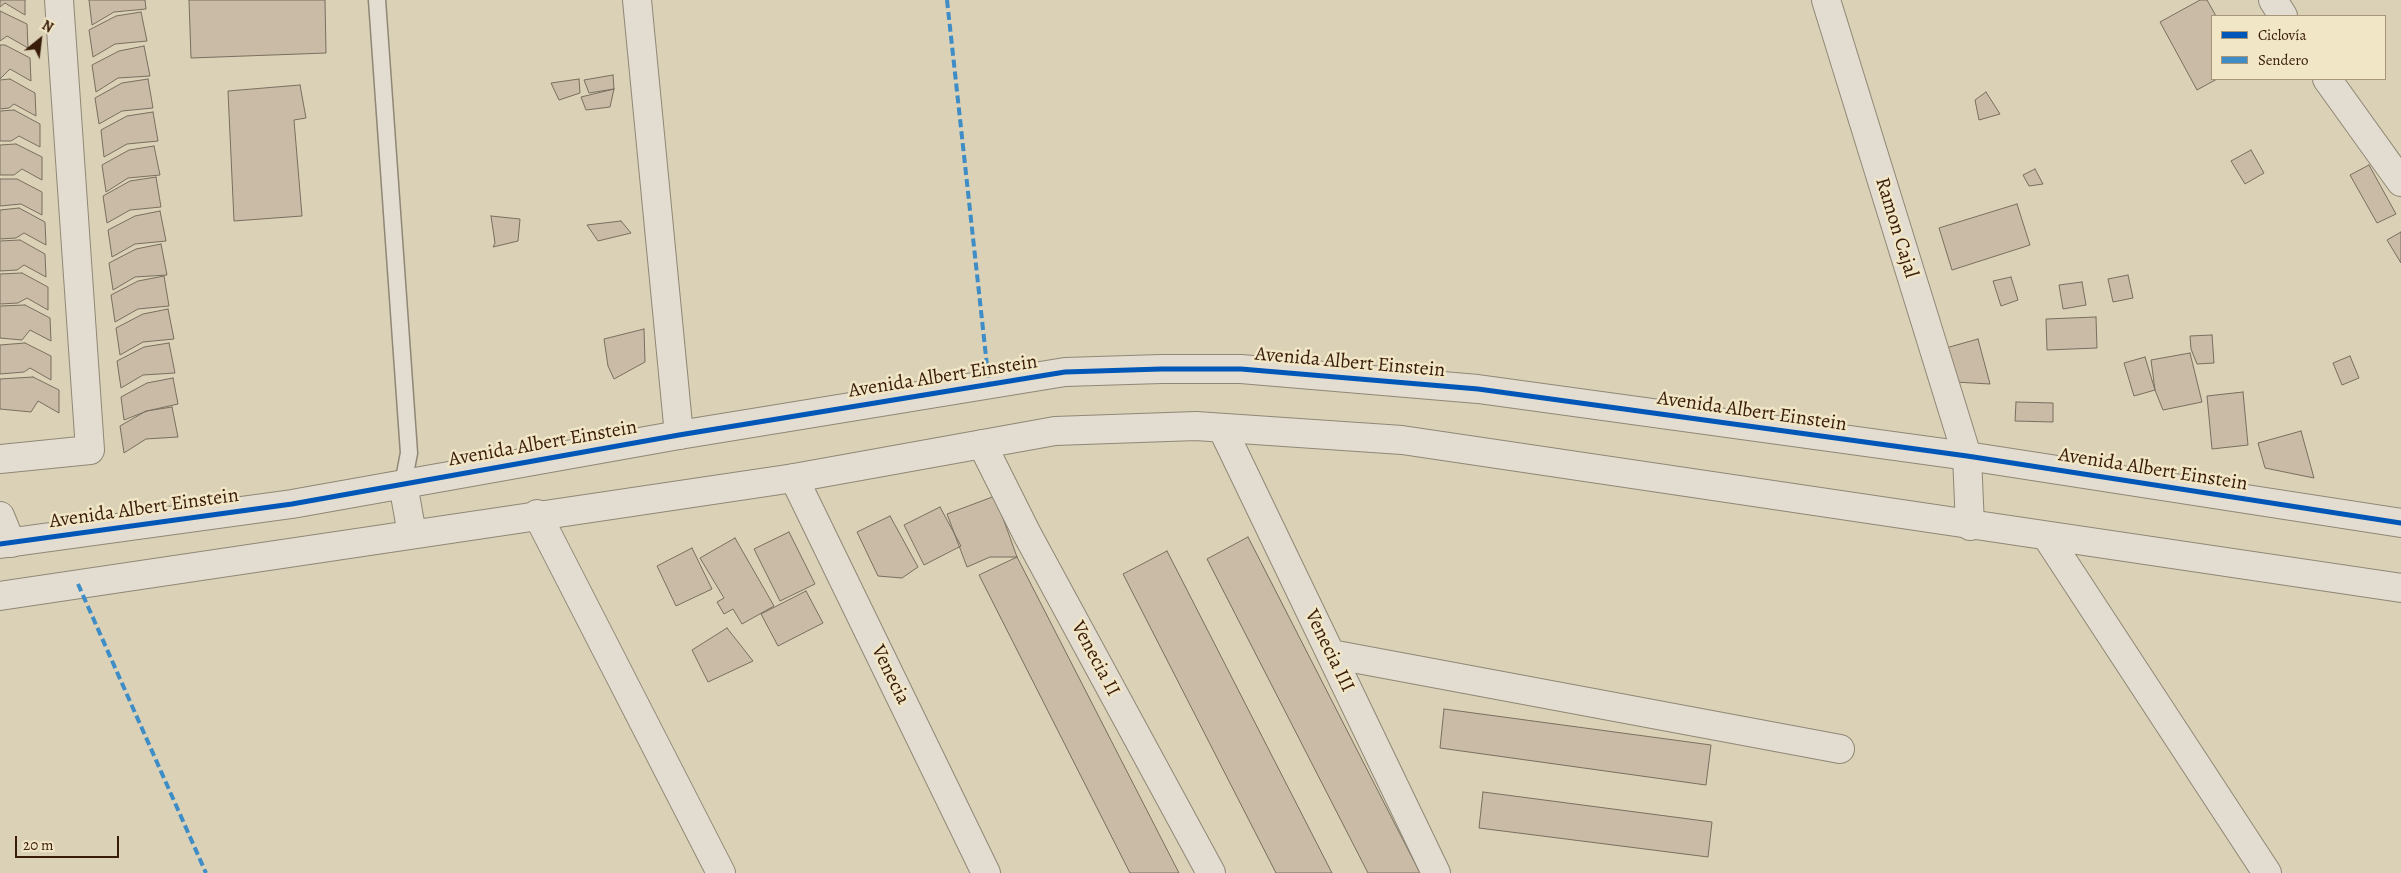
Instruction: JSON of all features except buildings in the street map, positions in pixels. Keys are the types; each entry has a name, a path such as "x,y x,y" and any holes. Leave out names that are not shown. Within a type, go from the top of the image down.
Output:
{"street":[{"path":"0,459 90,450 59,0"},
{"path":"637,0 679,435"},
{"name":"Ramon Cajal","path":"1826,0 1966,456 1970,526"},
{"path":"2273,0 2282,15"},
{"path":"2328,80 2401,182"},
{"name":"Avenida Albert Einstein","path":"6,544 292,504 679,435 1065,372 1241,370 1478,389 1966,456 2401,524"},
{"path":"0,596 537,514 794,478 1055,431 1196,426 1402,440 2401,589"},
{"name":"Venecia III","path":"1222,428 1331,654 1440,872"},
{"name":"Venecia II","path":"982,444 1032,543 1211,873"},
{"name":"Venecia","path":"794,478 986,873"},
{"path":"404,484 412,534"},
{"path":"537,514 720,873"},
{"path":"0,516 6,544"},
{"path":"2046,537 2267,873"},
{"path":"1331,654 1840,749"}],"lane":[{"path":"377,0 409,453 404,484"}],"marked path":[{"path":"947,0 989,384"},
{"path":"78,584 206,873"}],"cycle path":[{"path":"0,544 292,504 679,435 1065,372 1161,369 1241,369 1478,389 1967,456 2401,523"}]}
